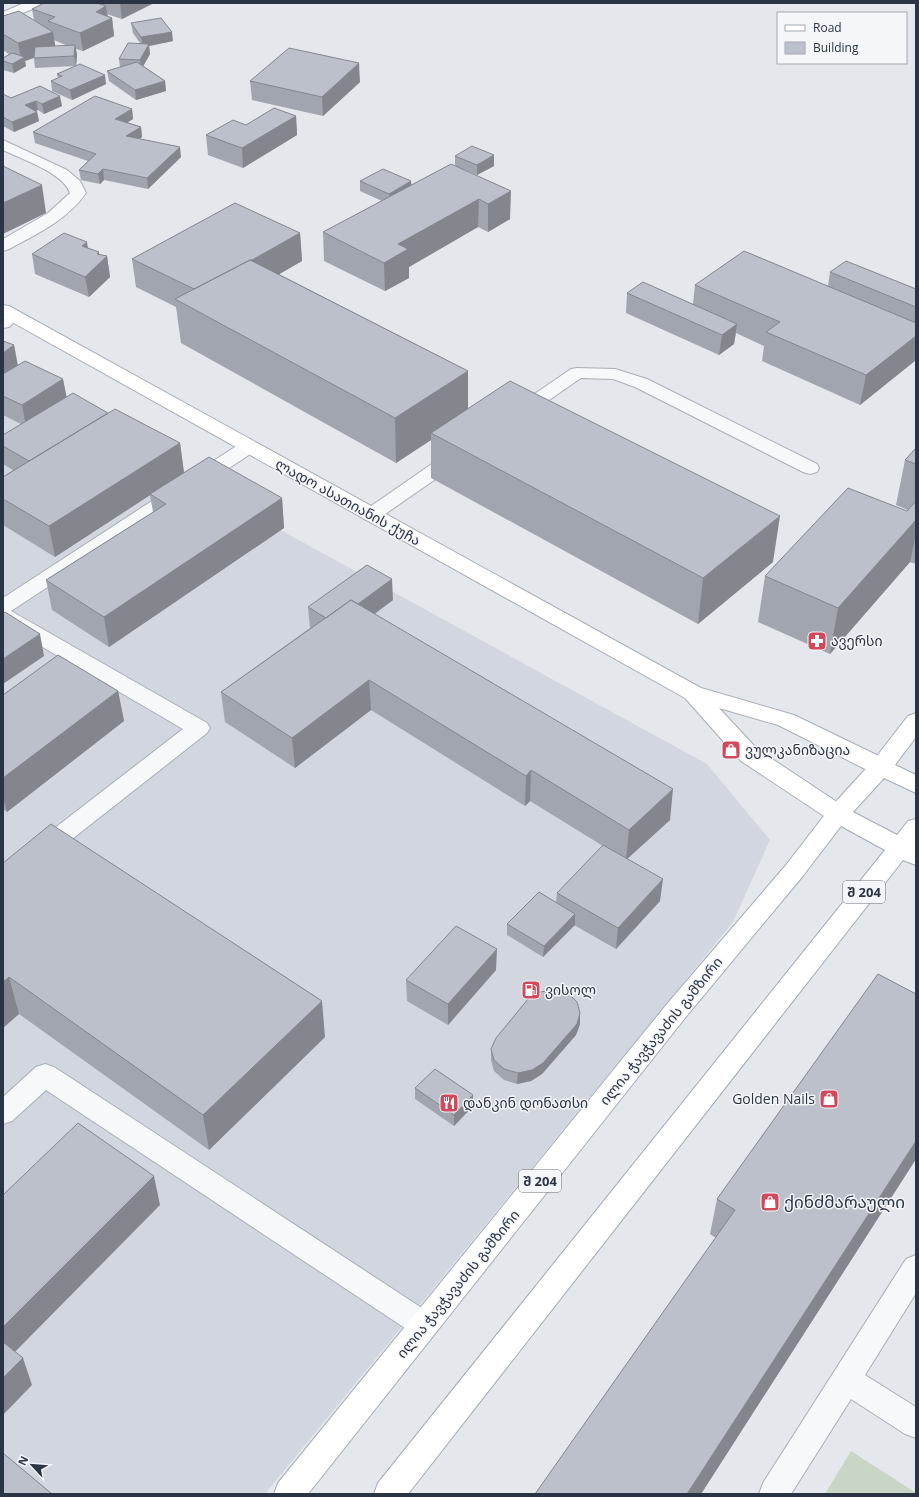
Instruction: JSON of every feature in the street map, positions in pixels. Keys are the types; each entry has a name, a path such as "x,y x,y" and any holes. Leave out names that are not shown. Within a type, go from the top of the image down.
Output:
{"main road":[{"name":"ლადო ასათიანის ქუჩა","path":"6,316 248,447 693,693 786,720 916,785"},
{"name":"ლადო ასათიანის ქუჩა","path":"693,693 749,755 838,814 908,851"},
{"name":"ილია ჭავჭავაძის გამზირი","path":"289,1494 676,1011 794,871 838,814 881,767 916,721"},
{"name":"შ 204","path":"389,1494 908,851 916,827"}],"street":[{"path":"3,18 35,3"},
{"path":"3,144 62,173 76,184 78,193 70,204 52,218 3,246"},
{"path":"506,422 577,373 615,374 640,383 810,468"},
{"path":"3,607 248,447"},
{"path":"371,515 468,448"},
{"path":"3,615 199,728 3,881"},
{"path":"3,1113 44,1075 424,1325"},
{"path":"774,1494 916,1268"},
{"path":"846,1379 916,1424"}],"shaded area":[{"path":"3,378 707,764 770,840 733,922 265,1494 3,1494"}],"green space":[{"path":"851,1451 916,1493 916,1494 825,1494"}],"building":[{"path":"44,3 97,3 106,6 96,12 112,18 80,33 48,21 55,17 32,9"},
{"path":"19,11 53,32 18,43 3,34 3,16"},
{"path":"161,18 172,32 141,37 131,23"},
{"path":"128,43 149,44 140,60 119,59"},
{"path":"75,45 74,56 34,58 35,47"},
{"path":"289,48 359,63 322,97 250,81"},
{"path":"12,53 25,57 12,64 3,61 3,58"},
{"path":"137,62 165,81 135,90 107,71"},
{"path":"80,64 105,75 70,90 51,81 62,76 57,74"},
{"path":"40,86 60,96 42,104 36,101 25,105 37,112 12,122 3,117 3,94 11,98"},
{"path":"95,96 132,109 115,119 141,127 126,136 180,147 147,178 103,169 98,174 79,170 96,154 33,132"},
{"path":"274,108 296,116 242,148 206,135 233,120 246,125"},
{"path":"472,146 494,155 477,165 455,156"},
{"path":"451,164 511,191 488,204 479,199 398,244 408,249 384,263 323,232"},
{"path":"3,166 42,185 3,203"},
{"path":"383,169 411,181 389,194 360,181"},
{"path":"235,203 300,233 252,260 194,289 132,259"},
{"path":"64,233 87,242 82,246 99,252 97,254 107,256 85,277 32,254"},
{"path":"744,251 916,323 916,336 866,375 766,332 780,322 695,285"},
{"path":"250,260 468,371 395,418 175,299"},
{"path":"846,261 916,289 916,307 830,272"},
{"path":"643,282 737,324 722,335 627,293"},
{"path":"3,341 14,345 3,353"},
{"path":"25,361 63,379 22,405 3,396 3,374"},
{"path":"510,381 780,516 703,578 431,433"},
{"path":"73,393 108,413 29,461 3,446 3,435"},
{"path":"115,409 180,443 49,526 3,499 3,477"},
{"path":"916,448 916,464 905,460"},
{"path":"209,457 282,498 104,617 46,580 166,504 150,494"},
{"path":"848,488 907,511 916,501 916,520 838,608 765,576"},
{"path":"367,565 392,579 358,604 351,600 326,618 308,607"},
{"path":"351,600 673,789 629,830 531,770 526,776 369,680 292,738 221,692"},
{"path":"5,612 40,634 3,659 3,614"},
{"path":"58,655 118,691 3,778 3,695"},
{"path":"51,824 322,1001 203,1115 9,977 3,982 3,863"},
{"path":"603,845 663,879 618,928 557,893"},
{"path":"539,892 575,914 544,946 507,924"},
{"path":"456,926 497,949 448,1004 406,980"},
{"path":"878,974 916,994 916,1141 687,1494 535,1494 735,1210 717,1199"},
{"path":"554,990 568,993 577,1002 580,1013 577,1024 543,1063 532,1070 518,1073 504,1069 494,1060 491,1049 496,1038 528,999 540,992"},
{"path":"435,1069 473,1095 454,1115 415,1088"},
{"path":"78,1123 154,1176 3,1327 3,1195"},
{"path":"3,1342 23,1358 3,1378"},
{"path":"3,1453 52,1494 3,1494"}],"place":[{"name":"ავერსი","path":"817,641"},
{"name":"ვულკანიზაცია","path":"731,750"},
{"name":"ვისოლ","path":"531,990"},
{"name":"Golden Nails","path":"829,1099"},
{"name":"დანკინ დონათსი","path":"449,1103"},
{"name":"ქინძმარაული","path":"770,1202"}]}
